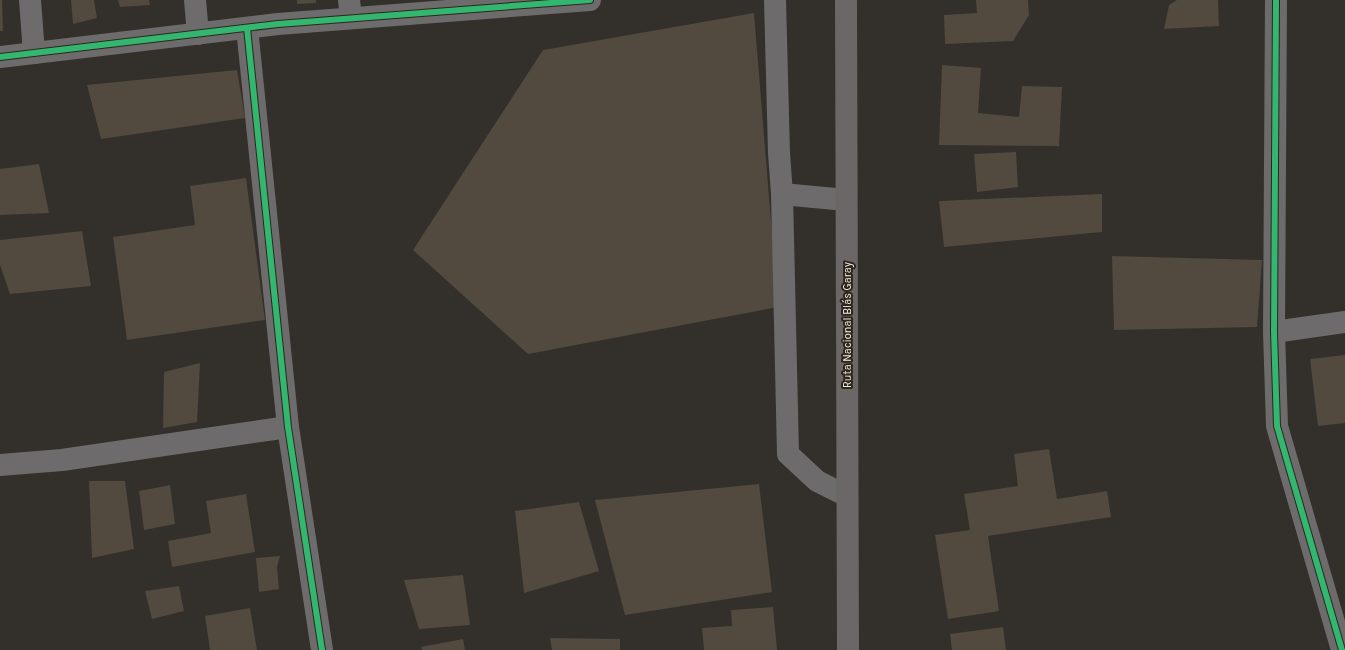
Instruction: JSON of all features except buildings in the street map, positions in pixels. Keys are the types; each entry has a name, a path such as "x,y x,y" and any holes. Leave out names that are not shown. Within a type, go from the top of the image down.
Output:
{"highway":[{"name":"Ruta Nacional Blás Garay","path":"846,0 848,650"}],"street":[{"path":"30,0 34,53"},
{"path":"195,0 198,34"},
{"path":"0,57 247,28 350,9 590,0"},
{"path":"776,0 788,454 817,481 847,496"},
{"path":"1276,0 1274,332 1277,426 1342,643"},
{"path":"247,28 288,427 322,650"},
{"path":"782,194 846,200"},
{"path":"1274,332 1345,322"},
{"path":"0,465 62,460 288,427"}],"cycle path":[{"path":"0,57 278,24 590,0"},
{"path":"1276,0 1274,332 1277,426 1342,650"},
{"path":"247,28 288,427 322,650"}]}
